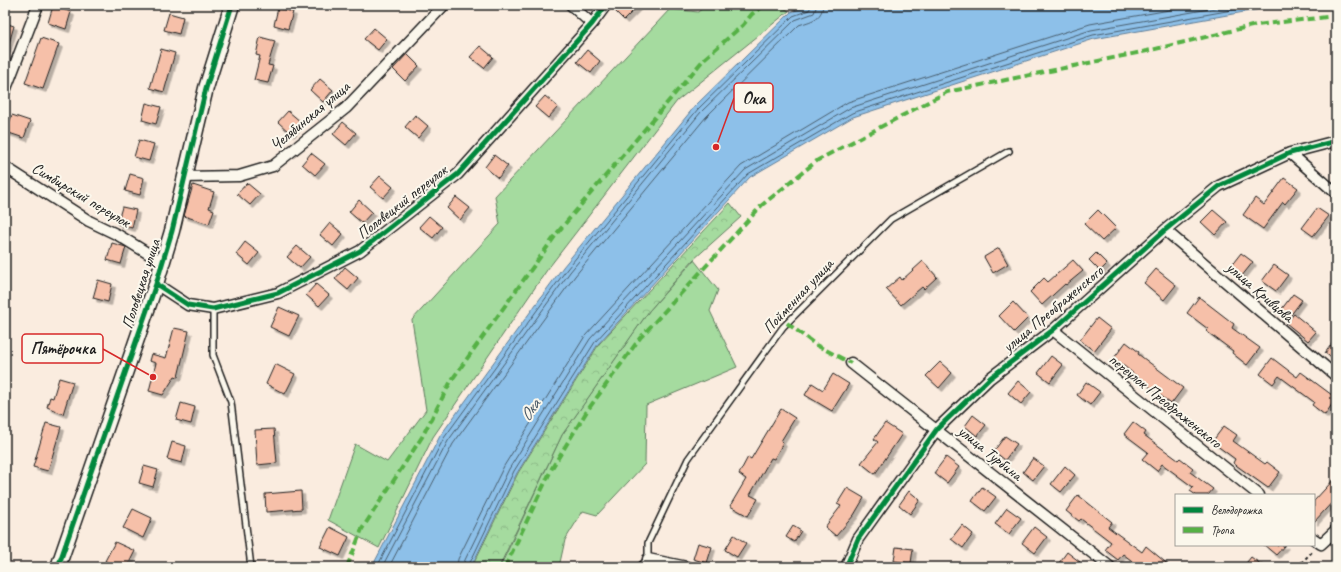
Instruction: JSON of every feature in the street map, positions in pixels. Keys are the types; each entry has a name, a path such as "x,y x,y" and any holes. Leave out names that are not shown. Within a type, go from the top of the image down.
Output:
{"street":[{"path":"5,90 38,5"},
{"name":"Половецкая улица","path":"58,567 156,284 206,88 232,5"},
{"name":"Челябинская улица","path":"184,177 239,176 273,166 346,108 444,5"},
{"path":"571,5 592,24"},
{"name":"Половецкий переулок","path":"156,284 188,304 213,309 278,293 360,251 458,174 592,24 606,5"},
{"name":"улица Преображенского","path":"846,567 858,539 937,429 990,378 1052,330 1165,230 1219,186 1290,153 1336,141"},
{"path":"1290,153 1336,193"},
{"name":"Симбирский переулок","path":"5,166 89,221 118,235 162,262"},
{"name":"улица Кривцова","path":"1165,230 1336,376"},
{"name":"переулок Преображенского","path":"1052,330 1258,494"},
{"name":"улица Турбина","path":"851,363 937,429 1110,567"},
{"path":"1317,541 1336,530"},
{"path":"648,559 687,567"}],"lane":[{"name":"Пойменная улица","path":"648,559 648,543 688,460 783,327 892,219 1009,151"},
{"path":"213,309 213,354 231,402 251,567"},
{"path":"639,567 648,559"}],"path":[{"path":"1296,567 1313,546"}],"green space":[{"path":"706,5 778,5 789,11 677,101 547,270 433,437 379,548 328,520 355,444 387,462 426,410 412,320 500,224 495,196 670,9 698,12"},
{"path":"730,203 741,217 693,260 649,311 562,435 499,567 472,567 518,473 599,344"},
{"path":"694,260 718,290 710,311 737,367 646,405 645,464 597,515 583,511 565,540 559,567 500,567 562,435 649,311"}],"water":[{"path":"813,5 1283,5 1094,39 853,117 750,177 598,344 517,473 471,567 372,567 440,436 563,267 695,106 791,12"}],"building":[{"path":"620,5 639,5 624,20 614,10"},
{"path":"53,6 71,12 66,29 48,23"},
{"path":"278,8 293,12 288,29 274,25"},
{"path":"169,13 183,17 179,34 164,30"},
{"path":"5,23 14,26 7,50 5,49"},
{"path":"374,28 387,39 378,50 364,39"},
{"path":"260,37 275,41 268,65 273,66 268,83 254,80 260,56 256,55"},
{"path":"41,38 59,44 43,89 25,83"},
{"path":"480,46 493,57 484,68 470,57"},
{"path":"161,49 175,53 164,92 150,88"},
{"path":"587,50 600,61 591,73 577,62"},
{"path":"407,54 419,66 405,81 393,69"},
{"path":"320,79 333,90 323,102 310,90"},
{"path":"545,96 558,107 548,118 535,107"},
{"path":"146,103 161,107 156,124 142,120"},
{"path":"288,111 301,122 291,134 278,122"},
{"path":"12,115 30,121 24,138 6,132"},
{"path":"415,115 428,126 418,138 405,127"},
{"path":"343,122 356,133 346,145 333,134"},
{"path":"139,140 154,144 149,161 134,157"},
{"path":"311,153 325,164 315,175 302,164"},
{"path":"494,155 508,166 498,178 485,167"},
{"path":"130,174 144,178 140,195 125,191"},
{"path":"380,176 393,187 383,198 370,187"},
{"path":"1284,178 1298,188 1285,204 1283,202 1263,229 1243,215 1255,198 1264,205"},
{"path":"247,183 260,194 250,205 237,194"},
{"path":"193,185 214,192 209,208 214,210 209,224 184,216"},
{"path":"456,197 470,208 460,220 447,208"},
{"path":"359,200 372,212 362,223 349,212"},
{"path":"122,207 136,210 132,228 117,224"},
{"path":"1317,208 1329,216 1313,236 1302,228"},
{"path":"1098,210 1116,228 1102,241 1084,224"},
{"path":"1213,210 1227,222 1215,235 1201,222"},
{"path":"429,216 442,227 433,238 419,227"},
{"path":"330,223 343,234 333,246 320,235"},
{"path":"245,242 259,253 249,265 236,254"},
{"path":"112,243 126,247 121,264 107,260"},
{"path":"297,246 310,257 300,268 287,257"},
{"path":"999,248 1008,264 993,273 984,257"},
{"path":"1096,253 1107,264 1100,271 1089,260"},
{"path":"1241,253 1253,262 1241,277 1230,267"},
{"path":"1073,260 1083,271 1066,285 1065,284 1042,305 1030,292 1044,278 1048,282"},
{"path":"923,261 937,277 924,289 922,287 901,305 886,289 900,277 902,280"},
{"path":"1274,265 1288,275 1276,291 1262,281"},
{"path":"345,267 358,278 348,290 335,279"},
{"path":"1156,269 1176,285 1164,300 1144,283"},
{"path":"98,280 112,284 108,302 93,298"},
{"path":"316,284 329,295 319,306 306,295"},
{"path":"1293,294 1302,300 1290,316 1281,310"},
{"path":"1199,297 1234,324 1232,328 1260,348 1247,365 1232,353 1233,351 1206,331 1208,329 1187,313"},
{"path":"1013,302 1028,318 1014,332 999,316"},
{"path":"279,307 299,316 289,336 270,327"},
{"path":"1294,314 1316,332 1308,341 1286,323"},
{"path":"1097,318 1111,329 1094,351 1080,340"},
{"path":"174,328 189,331 178,377 175,376 163,395 149,391 156,363 149,361 151,354 166,358"},
{"path":"1336,338 1336,361 1325,353"},
{"path":"1126,342 1139,352 1138,354 1183,388 1171,404 1114,358"},
{"path":"1051,356 1063,365 1050,382 1038,373"},
{"path":"1272,358 1297,377 1301,372 1336,398 1325,415 1312,405 1314,402 1279,376 1273,384 1260,374"},
{"path":"940,362 952,373 939,388 926,376"},
{"path":"275,364 295,374 285,394 266,384"},
{"path":"833,374 849,384 832,411 805,395 812,383 823,390"},
{"path":"59,378 73,382 63,414 47,407 50,397 53,398"},
{"path":"1018,381 1031,392 1021,404 1008,393"},
{"path":"1086,382 1100,392 1090,405 1077,395"},
{"path":"181,403 195,407 191,424 176,420"},
{"path":"781,409 795,418 781,441 783,443 774,459 771,458 750,495 758,499 748,516 730,506 746,479 739,474 748,457 751,459"},
{"path":"973,415 986,425 977,436 965,426"},
{"path":"1133,422 1146,432 1144,435 1178,460 1180,458 1193,468 1190,472 1213,489 1209,494 1194,494 1190,491 1193,487 1162,464 1157,471 1142,459 1148,452 1124,434"},
{"path":"46,423 61,427 48,471 33,467"},
{"path":"885,423 902,434 875,474 861,463 878,442 874,439"},
{"path":"1224,426 1237,435 1233,441 1265,464 1267,462 1280,472 1268,488 1233,463 1235,459 1212,442"},
{"path":"274,429 277,463 257,465 255,430"},
{"path":"1005,436 1017,444 1005,460 994,451"},
{"path":"172,442 186,446 182,463 167,459"},
{"path":"946,457 959,467 947,483 934,473"},
{"path":"1033,458 1044,466 1033,480 1023,472"},
{"path":"144,466 158,470 153,487 139,483"},
{"path":"1065,466 1075,475 1061,492 1051,484"},
{"path":"1336,477 1336,498 1315,521 1315,500"},
{"path":"982,487 996,497 985,511 972,501"},
{"path":"847,488 864,498 854,515 836,536 825,527 841,506 837,504"},
{"path":"301,491 302,509 266,512 265,494"},
{"path":"909,491 920,500 910,514 899,505"},
{"path":"1078,495 1112,522 1108,527 1142,552 1146,546 1171,567 1140,567 1123,554 1118,560 1105,550 1111,542 1081,519 1079,521 1066,511"},
{"path":"1007,508 1021,518 1009,534 995,524"},
{"path":"133,509 152,518 143,538 123,528"},
{"path":"962,525 973,534 963,548 951,539"},
{"path":"793,526 801,531 794,542 786,537"},
{"path":"330,527 349,537 340,556 320,547"},
{"path":"1034,527 1047,537 1035,553 1022,543"},
{"path":"734,535 746,543 737,557 725,550"},
{"path":"115,542 135,551 127,567 117,567 105,561"},
{"path":"698,543 712,547 707,563 693,559"},
{"path":"1265,546 1284,546 1276,555"},
{"path":"896,547 913,549 911,563 894,561"},
{"path":"1067,552 1080,562 1076,567 1056,567"},
{"path":"1251,557 1265,567 1243,567"}],"marked path":[{"path":"347,567 362,529 422,437 451,381 558,232 705,58 743,25 752,14 765,5"},
{"path":"505,567 552,468 587,411 640,338 762,205 818,160 947,92 1147,51 1256,25 1336,16"},
{"path":"787,323 816,345 851,363"}],"cycle path":[{"path":"58,567 156,284 172,231 206,88 232,5"},
{"path":"156,284 188,305 213,309 278,293 360,251 458,174 592,24 606,5"},
{"path":"846,567 858,539 937,429 990,378 1053,330 1165,230 1219,186 1290,153 1336,141"}],"place":[{"name":"Ока","path":"716,147"},
{"name":"Пятёрочка","path":"153,377"}]}
